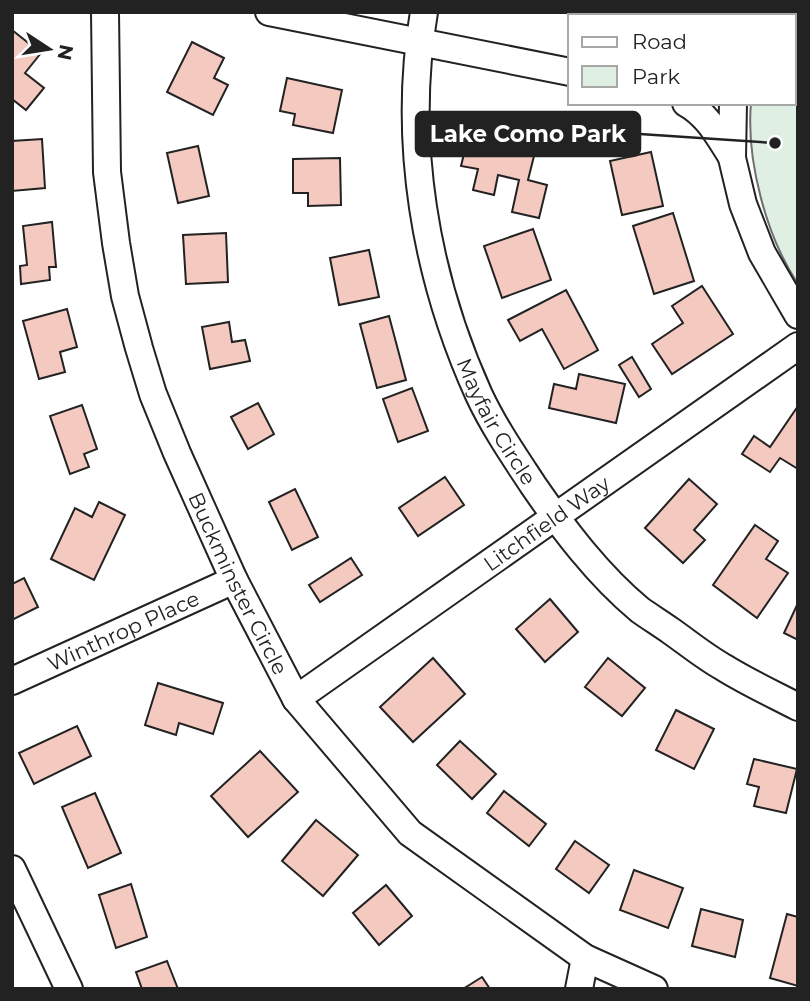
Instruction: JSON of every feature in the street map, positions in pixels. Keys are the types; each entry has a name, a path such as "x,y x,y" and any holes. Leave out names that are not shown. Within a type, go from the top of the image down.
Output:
{"street":[{"name":"Buckminster Circle","path":"105,12 107,172 125,296 139,348 177,453 234,580 296,699 410,833 585,958 654,989"},
{"path":"269,12 568,72"},
{"name":"Mayfair Circle","path":"424,12 415,84 415,123 417,167 427,232 456,339 480,396 505,443 555,517 596,566 640,610 721,667 798,707"},
{"path":"690,105 713,125 733,158"},
{"path":"733,105 733,158 743,204 762,253 798,314"},
{"name":"Litchfield Way","path":"296,699 798,346"},
{"name":"Winthrop Place","path":"12,681 234,580"},
{"path":"12,870 69,989"},
{"path":"579,989 585,958"}],"green space":[{"path":"798,12 798,284 776,243 768,221 755,173 752,149 751,105 796,105 796,14 767,14"}],"building":[{"path":"12,30 41,53 25,73 44,88 26,110 12,99"},
{"path":"192,42 224,58 214,78 228,85 213,115 167,92"},
{"path":"287,78 342,90 333,133 293,125 295,114 280,111"},
{"path":"474,113 541,128 528,180 547,185 539,218 512,212 519,180 498,175 494,195 473,190 478,169 461,166"},
{"path":"42,139 45,188 12,191 12,141"},
{"path":"198,146 209,196 178,203 167,153"},
{"path":"651,152 663,206 622,215 610,161"},
{"path":"340,158 341,205 308,206 308,193 293,193 293,159"},
{"path":"673,213 694,281 654,294 633,226"},
{"path":"52,222 56,267 49,267 50,280 21,284 20,266 27,265 23,226"},
{"path":"533,229 551,280 502,298 484,246"},
{"path":"226,233 228,282 186,284 183,235"},
{"path":"369,250 379,297 339,305 330,258"},
{"path":"702,286 733,334 672,374 652,344 683,323 672,306"},
{"path":"566,290 598,350 564,369 542,329 520,341 508,320"},
{"path":"67,309 77,347 60,352 65,372 39,379 23,321"},
{"path":"389,316 406,380 377,388 360,324"},
{"path":"229,322 232,342 245,340 250,361 210,369 202,327"},
{"path":"632,357 651,389 639,397 619,365"},
{"path":"579,374 625,384 616,423 549,408 554,384 576,389"},
{"path":"412,388 428,431 398,442 383,399"},
{"path":"258,403 274,434 248,449 231,417"},
{"path":"82,405 97,449 84,454 89,467 70,474 50,416"},
{"path":"798,406 798,469 780,458 770,472 742,454 754,436 770,447"},
{"path":"445,477 464,505 418,536 399,508"},
{"path":"689,479 717,504 694,530 705,540 683,563 645,528"},
{"path":"295,489 318,537 292,550 269,502"},
{"path":"99,502 125,515 94,580 51,559 75,508 92,517"},
{"path":"755,525 778,541 766,559 788,573 757,618 713,585"},
{"path":"351,558 362,575 320,602 309,585"},
{"path":"24,578 38,607 12,620 12,584"},
{"path":"550,599 578,632 545,662 516,629"},
{"path":"798,603 798,640 784,633"},
{"path":"433,658 465,694 413,742 380,707"},
{"path":"608,658 645,688 622,716 585,687"},
{"path":"158,683 223,703 213,734 179,723 176,735 145,725"},
{"path":"676,710 714,729 694,769 656,750"},
{"path":"77,726 91,756 34,784 19,753"},
{"path":"460,741 496,774 472,799 437,765"},
{"path":"260,751 298,792 248,837 211,796"},
{"path":"754,759 797,769 786,813 754,806 759,787 747,784"},
{"path":"504,791 546,824 529,846 487,813"},
{"path":"95,793 121,853 88,868 62,807"},
{"path":"316,820 358,855 323,896 282,861"},
{"path":"575,841 609,865 589,893 556,869"},
{"path":"634,870 683,888 668,928 620,910"},
{"path":"131,884 147,937 116,948 99,895"},
{"path":"386,885 412,916 379,945 353,913"},
{"path":"701,909 743,920 735,957 692,946"},
{"path":"787,914 798,917 798,986 770,978"},
{"path":"167,961 178,989 142,989 136,972"},
{"path":"482,977 490,989 463,989"}],"place":[{"name":"Lake Como Park","path":"775,143"}]}
